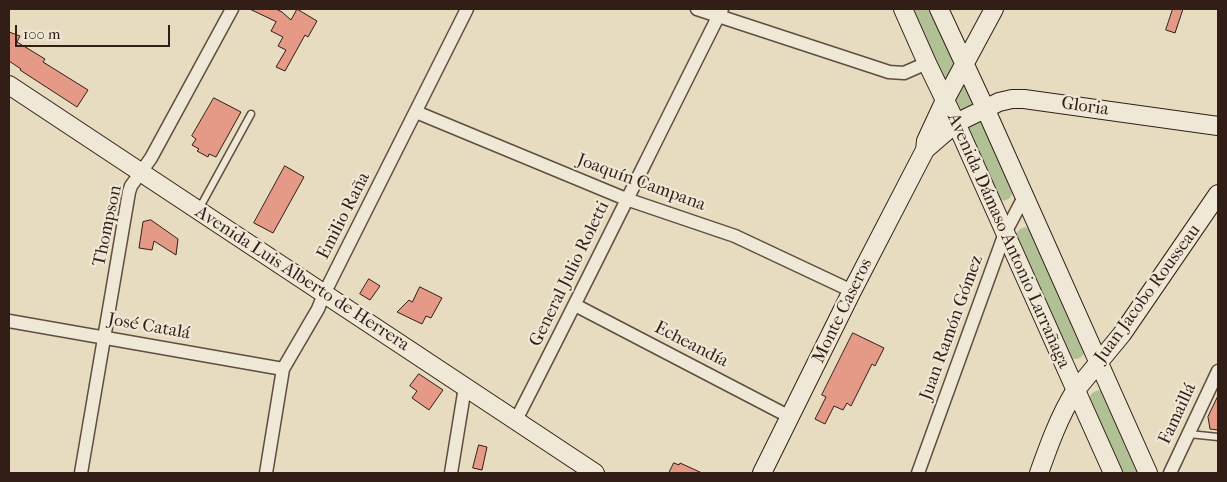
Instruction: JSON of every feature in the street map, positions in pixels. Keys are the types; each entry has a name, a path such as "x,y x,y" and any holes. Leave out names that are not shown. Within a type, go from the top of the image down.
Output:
{"street":[{"name":"Thompson","path":"81,473 129,192 131,186 151,158 232,9"},
{"name":"Emilio Raña","path":"266,473 284,368 318,309 467,9"},
{"path":"697,9 720,12 889,72 904,73 927,63"},
{"name":"Avenida Dámaso Antonio Larrañaga","path":"903,9 1113,473"},
{"name":"Avenida Dámaso Antonio Larrañaga","path":"939,9 1148,473"},
{"name":"Monte Caseros","path":"762,473 852,291 925,150 926,141 945,100 994,9"},
{"name":"General Julio Roletti","path":"516,420 720,12"},
{"name":"Avenida Luis Alberto de Herrera","path":"9,85 596,473"},
{"name":"Gloria","path":"956,123 999,102 1024,99 1218,126"},
{"name":"Joaquín Campana","path":"416,112 626,199 735,236 852,291"},
{"name":"Monte Caseros","path":"925,150 956,123"},
{"name":"Juan Jacobo Rousseau","path":"1039,473 1057,423 1076,391 1122,334 1218,194"},
{"name":"Juan Ramón Gómez","path":"918,473 1005,233 1024,197"},
{"name":"Echeandía","path":"575,305 790,417"},
{"name":"José Catalá","path":"9,321 284,368"},
{"name":"Famaillá","path":"1170,473 1218,371"},
{"path":"451,473 465,387"}],"lane":[{"path":"198,210 250,114"},
{"path":"1188,434 1218,437"}],"green space":[{"path":"910,9 931,9 956,63 946,83"},
{"path":"963,84 972,102 972,106 962,115 953,101"},
{"path":"981,120 1013,192 1007,200 998,199 965,127"},
{"path":"1025,227 1030,230 1085,351 1078,358 1069,357 1015,234"},
{"path":"1099,390 1104,393 1141,473 1122,473 1089,400 1092,394"}],"building":[{"path":"250,9 276,9 291,20 297,9 317,21 308,37 305,35 285,71 276,67 286,50 278,46 283,37 271,31 276,22"},
{"path":"1173,9 1183,9 1175,33 1166,30"},
{"path":"9,32 20,36 17,42 45,59 43,62 88,90 77,107 9,61"},
{"path":"214,98 241,112 216,157 209,154 208,157 197,151 199,149 192,145 196,139 192,136"},
{"path":"285,166 304,177 273,233 254,223"},
{"path":"151,220 178,239 176,255 154,241 152,250 139,248 143,222"},
{"path":"369,279 380,286 370,300 360,294"},
{"path":"420,287 442,298 431,318 426,316 422,324 397,312 409,300 412,302"},
{"path":"853,333 884,348 875,366 872,364 851,406 847,403 843,410 834,406 825,424 815,419 826,397 822,395"},
{"path":"419,374 443,390 429,410 412,398 417,391 410,386"},
{"path":"1218,396 1218,430 1210,429 1208,417"},
{"path":"479,445 487,447 482,470 473,468"},
{"path":"674,463 679,465 680,463 702,473 669,473"}]}
